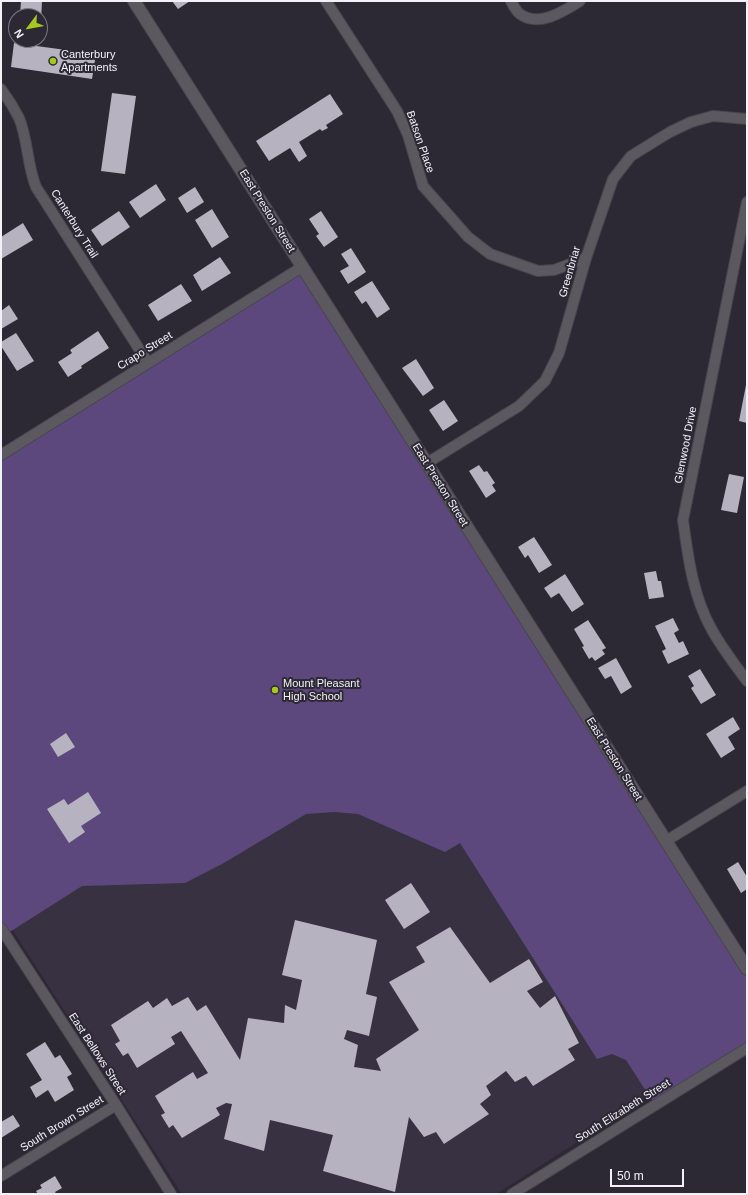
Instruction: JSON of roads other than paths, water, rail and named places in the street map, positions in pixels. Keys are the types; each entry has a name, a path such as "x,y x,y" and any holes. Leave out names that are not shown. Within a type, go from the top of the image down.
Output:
{"street":[{"name":"East Preston Street","path":"134,1 747,969"},
{"name":"Batson Place","path":"326,1 398,111 408,135 422,186 468,237 490,254 538,271 554,270 586,258"},
{"path":"511,1 518,13 534,19 546,19 580,1"},
{"name":"Canterbury Trail","path":"1,89 19,118 28,152 30,170 36,187 148,363"},
{"name":"Greenbriar","path":"427,463 519,406 545,381 560,353 586,258 613,179 631,156 670,132 691,122 713,116 747,119"},
{"name":"Glenwood Drive","path":"747,202 683,520 687,553 695,589 712,630 747,682"},
{"name":"Crapo Street","path":"1,455 302,267"},
{"path":"666,841 747,791"},
{"name":"East Bellows Street","path":"1,928 116,1105 171,1194"},
{"name":"South Elizabeth Street","path":"512,1194 747,1048"},
{"name":"South Brown Street","path":"1,1176 116,1105"}],"place":[{"name":"Canterbury Apartments","path":"53,61"},
{"name":"Mount Pleasant High School","path":"275,690"}]}
